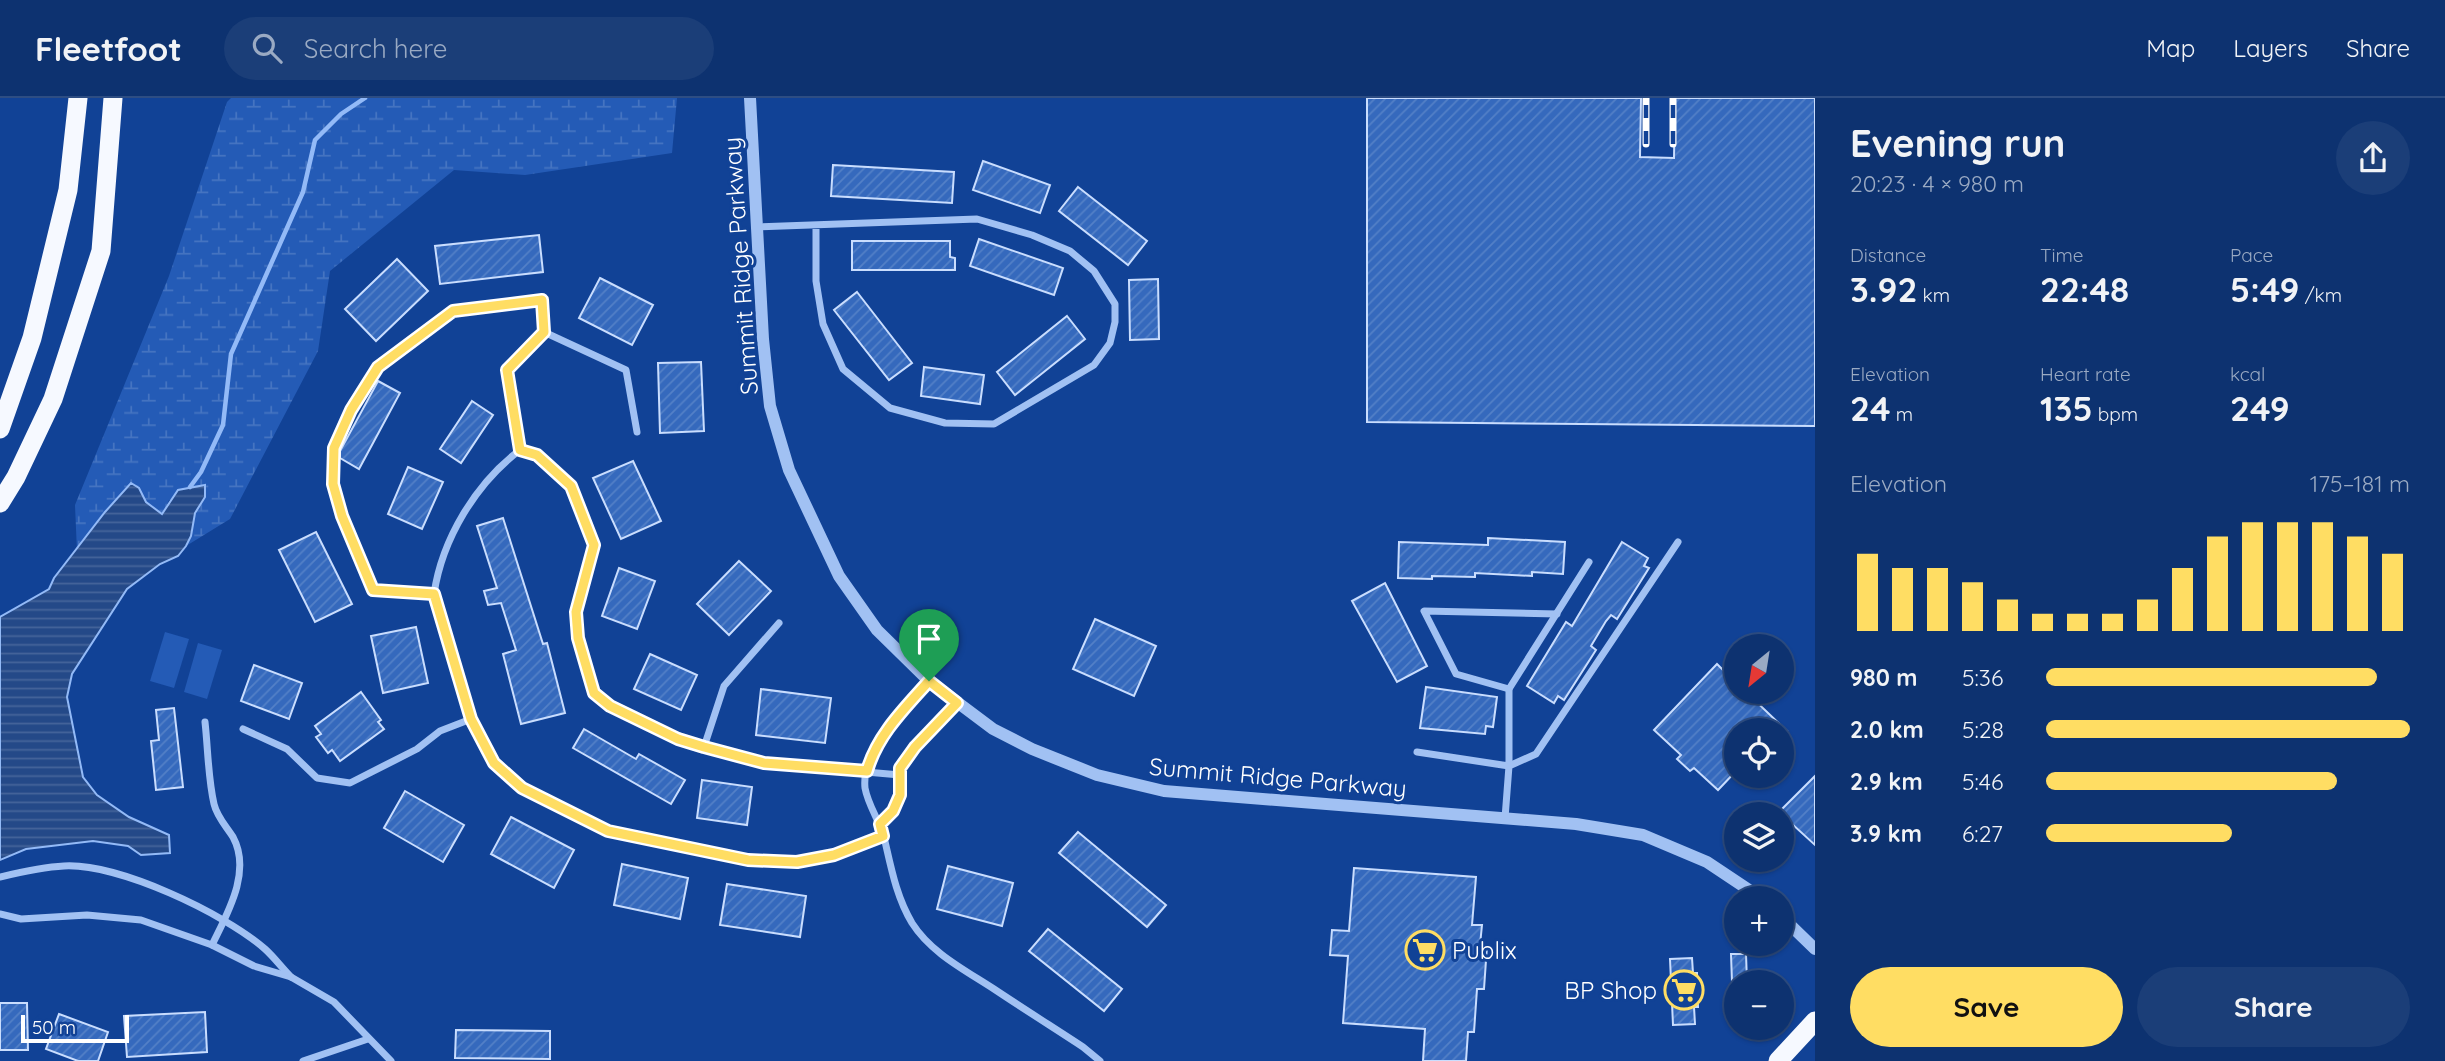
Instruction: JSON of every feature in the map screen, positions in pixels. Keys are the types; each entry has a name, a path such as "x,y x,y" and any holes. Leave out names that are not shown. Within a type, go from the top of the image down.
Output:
{"highway":[{"path":"0,429 32,338 68,190 78,98"},
{"path":"0,503 16,477 53,399 100,251 113,98"},
{"path":"1777,1061 1815,1021"}],"street":[{"name":"Summit Ridge Parkway","path":"750,98 763,339 770,406 789,470 839,576 877,629 929,681 993,729 1032,749 1097,775 1164,791 1576,824 1643,835 1707,862 1742,886"},
{"path":"757,227 977,219 1032,236 1070,251 1094,271 1115,304 1115,322 1110,344 1094,366 994,424 945,423 890,408 843,369 823,324 816,281 816,225"},
{"path":"434,594 373,590 342,516 333,484 334,448 351,410 378,367 453,311 542,300 544,332 507,370 520,450"},
{"path":"544,332 626,370 637,432"},
{"path":"520,450 503,463 464,516 449,542 437,573 434,594 471,719 494,763 522,788 608,831 748,860 797,862 834,855 883,836"},
{"path":"520,450 537,455 571,486 594,545 576,612 578,638 594,693 610,706 678,739 704,747 764,763 900,775"},
{"path":"1417,752 1509,766 1536,754 1678,542"},
{"path":"1504,818 1509,766 1509,689 1590,562"},
{"path":"1509,689 1456,674 1424,611 1557,614"},
{"path":"704,747 724,686 779,622"},
{"path":"929,681 888,728 871,755 867,771 865,787 880,824 898,897 914,925 939,952 1100,1061"},
{"path":"880,824 893,811 900,795 900,768 915,747 957,703"},
{"path":"243,729 287,749 317,778 350,783 417,749 440,732 471,719"},
{"path":"205,722 214,806 222,824 233,837 239,854 240,874 224,921 212,946"},
{"path":"0,877 65,866 120,873 224,921 265,949 291,977"},
{"path":"0,914 22,919 87,915 141,920 212,946 254,966 291,977 334,1002 391,1061"},
{"path":"1794,929 1815,949"},
{"path":"303,1061 368,1039"}],"green space":[{"path":"231,98 677,98 672,153 525,175 454,170 330,271 318,351 230,519 186,546 191,536 195,513 205,497 169,500 163,514 146,502 139,488 104,512 77,551 75,505 169,276 227,102"},
{"path":"165,632 189,639 174,688 150,681"},
{"path":"198,643 222,650 207,699 184,692"}],"shaded area":[{"path":"131,483 139,488 146,502 162,514 178,490 205,485 205,497 195,513 191,536 186,546 178,556 160,564 127,589 72,674 67,697 83,777 97,795 129,817 169,835 170,853 141,855 128,846 93,841 26,849 0,860 0,617 49,589 54,578 105,512"}],"building":[{"path":"1367,98 1641,98 1640,157 1674,158 1675,98 1815,98 1815,426 1367,422"},
{"path":"983,161 1050,185 1040,213 973,190"},
{"path":"833,165 954,172 952,203 831,196"},
{"path":"1078,187 1147,241 1128,265 1059,211"},
{"path":"539,235 543,272 440,284 435,246"},
{"path":"979,239 1063,268 1054,295 970,266"},
{"path":"852,241 950,241 950,257 955,258 955,270 852,270"},
{"path":"397,259 428,291 376,341 345,309"},
{"path":"600,278 653,305 632,345 579,318"},
{"path":"1158,279 1159,339 1130,340 1129,280"},
{"path":"857,292 912,363 889,380 834,310"},
{"path":"1067,316 1085,339 1015,395 997,372"},
{"path":"701,362 704,431 660,433 658,363"},
{"path":"924,367 984,375 980,404 921,396"},
{"path":"378,381 400,393 359,469 340,458 340,451"},
{"path":"472,401 493,415 461,463 440,449"},
{"path":"633,461 661,521 621,539 593,478"},
{"path":"408,467 443,482 422,529 388,514"},
{"path":"503,518 543,644 547,643 565,713 521,724 503,654 516,650 501,603 488,605 484,591 497,588 477,526"},
{"path":"316,532 352,604 315,622 279,550"},
{"path":"1488,538 1565,542 1563,574 1532,572 1532,576 1475,573 1475,577 1398,578 1399,542 1488,545"},
{"path":"1622,542 1648,558 1644,566 1649,568 1617,619 1611,615 1606,621 1591,646 1596,650 1564,700 1558,696 1554,703 1527,686 1566,622 1572,626"},
{"path":"739,561 771,591 729,635 697,604"},
{"path":"619,568 655,581 637,629 602,616"},
{"path":"1385,583 1427,666 1397,682 1352,601"},
{"path":"1095,619 1156,646 1134,696 1073,669"},
{"path":"416,627 428,683 383,693 371,636"},
{"path":"650,654 697,675 681,710 634,689"},
{"path":"1717,664 1724,671 1724,704 1759,704 1773,718 1724,718 1724,784 1718,790 1694,768 1690,771 1677,759 1681,755 1654,730"},
{"path":"254,665 302,683 289,719 241,701"},
{"path":"1426,687 1497,697 1493,727 1486,726 1485,734 1420,728"},
{"path":"761,689 831,698 825,743 756,735"},
{"path":"361,692 381,720 378,722 384,729 340,761 332,750 328,753 316,737 321,734 315,726"},
{"path":"174,708 183,787 156,790 151,741 159,740 156,710"},
{"path":"584,729 636,759 639,754 685,780 671,804 573,748"},
{"path":"1815,776 1815,845 1794,826 1794,802 1789,802"},
{"path":"702,780 752,787 747,825 697,818"},
{"path":"405,791 464,825 443,862 384,828"},
{"path":"511,817 574,850 554,888 491,854"},
{"path":"1078,832 1166,905 1147,927 1059,853"},
{"path":"622,864 688,878 680,919 614,905"},
{"path":"948,866 1013,883 1002,926 937,909"},
{"path":"1354,868 1476,877 1472,925 1482,925 1480,945 1487,946 1484,989 1477,989 1474,1032 1468,1032 1466,1061 1423,1061 1425,1029 1343,1023 1348,956 1330,955 1332,930 1349,931"},
{"path":"727,884 806,896 800,937 720,925"},
{"path":"1048,929 1122,989 1104,1011 1029,951"},
{"path":"1731,956 1746,956 1747,970 1732,970"},
{"name":"BP Shop","path":"1692,958 1693,973 1697,973 1698,1007 1694,1007 1695,1024 1673,1025 1670,959"},
{"path":"0,1003 27,1003 28,1050 0,1050"},
{"path":"205,1012 207,1052 127,1057 124,1016"},
{"path":"59,1014 108,1032 98,1061 78,1061 46,1049"},
{"path":"456,1030 550,1031 550,1059 455,1058"}],"waterway":[{"path":"190,487 201,472 223,425 231,354 303,192 315,140 341,114 365,98"}],"railway":[{"path":"1646,98 1646,144"},
{"path":"1673,98 1673,144"}],"place":[{"name":"Publix","path":"1425,950"},
{"name":"BP Shop","path":"1684,990"}],"route":[{"path":"542,300 544,332 507,370 520,450 537,455 571,486 594,545 576,612 578,638 594,693 610,706 678,739 704,747 764,763 867,771 871,755 888,728 929,681 957,703 915,747 900,768 900,795 893,811 880,824 883,836 834,855 797,862 748,860 608,831 522,788 494,763 471,719 434,594 373,590 342,516 333,484 334,448 351,410 378,367 453,311 542,300"}]}
